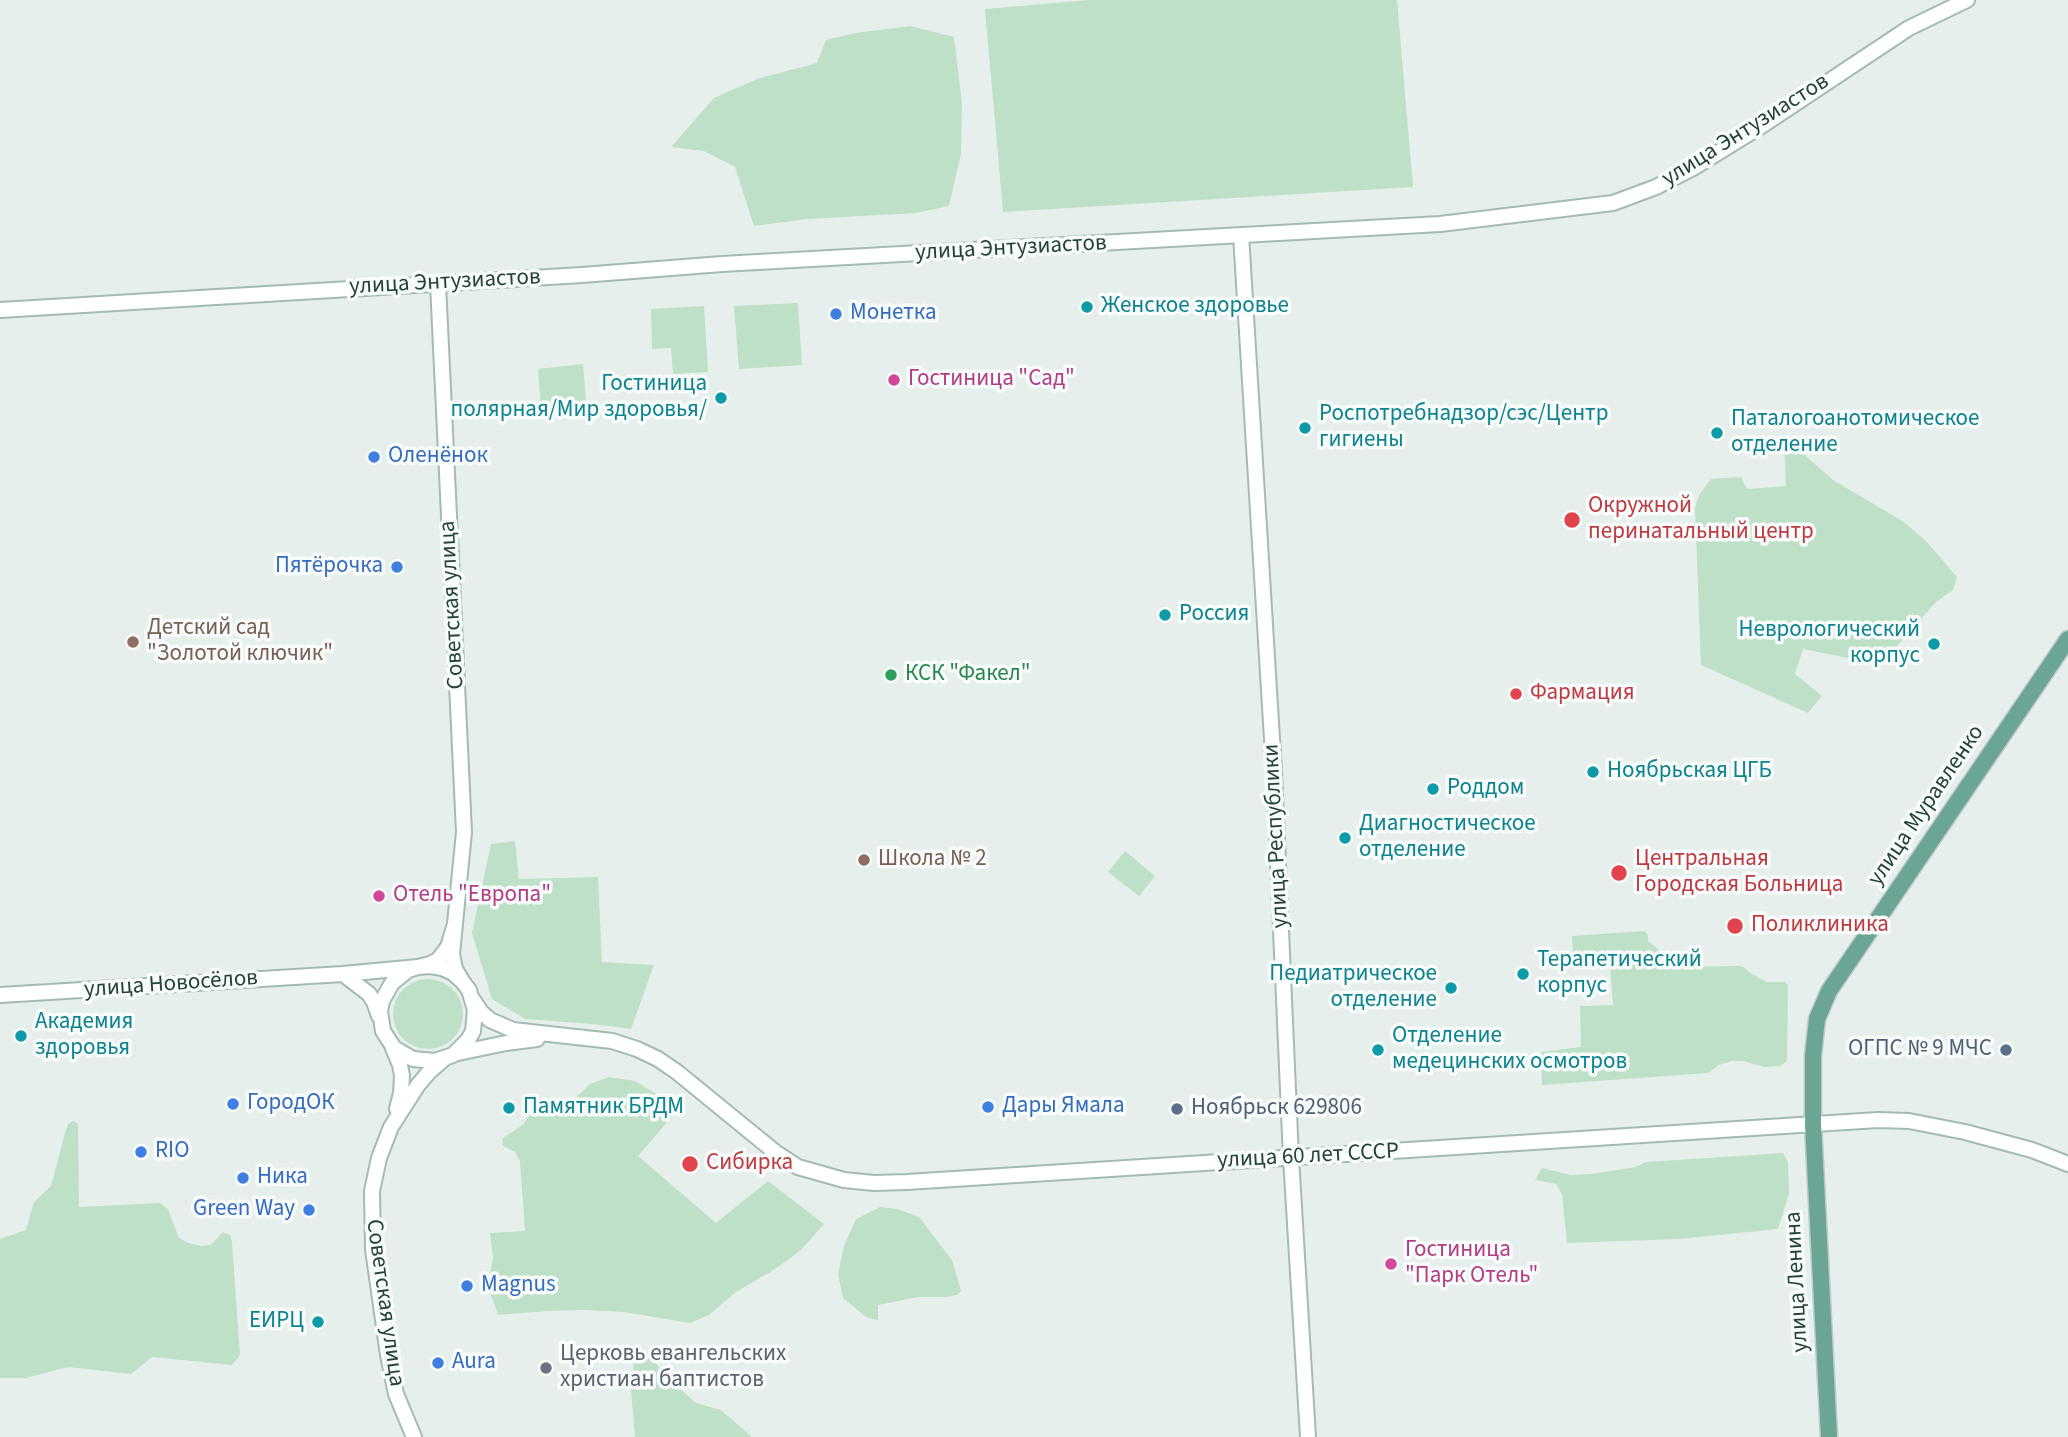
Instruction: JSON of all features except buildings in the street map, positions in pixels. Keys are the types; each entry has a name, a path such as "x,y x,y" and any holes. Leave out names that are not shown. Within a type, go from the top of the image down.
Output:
{"main road":[{"name":"улица Муравленко","path":"1813,1124 1814,1038 1817,1019 1829,991 2068,639"},
{"name":"улица Ленина","path":"1813,1124 1829,1437"}],"street":[{"name":"улица Энтузиастов","path":"0,310 722,264 1440,224 1613,203 1656,187 1693,168 1777,116 1909,27 1967,0"},
{"name":"улица Республики","path":"1241,235 1273,771 1291,1158 1308,1437"},
{"name":"Советская улица","path":"438,284 464,832 453,962 462,981"},
{"path":"381,1021 382,1001 386,991 400,975 430,964 444,953 454,927"},
{"path":"418,967 442,968 453,973 462,981 481,1012 499,1025 513,1030 561,1036"},
{"name":"улица Новосёлов","path":"0,995 418,967"},
{"path":"343,974 369,994 387,1039 397,1055 402,1076 401,1093 391,1127"},
{"path":"391,1127 429,1072 468,1040 475,1021 473,1000"},
{"name":"улица 60 лет СССР","path":"561,1036 612,1041 637,1049 658,1059 701,1090 775,1152 798,1167 844,1180 874,1183 1878,1120 1909,1121 1965,1132 2006,1142 2068,1164"},
{"path":"387,1039 394,1048 424,1062 506,1043 561,1036"},
{"name":"Советская улица","path":"391,1127 379,1158 372,1191 373,1249 396,1394 414,1437"}],"green space":[{"path":"1089,0 1397,0 1413,187 1003,212 985,9"},
{"path":"910,26 954,37 962,103 961,154 949,206 916,213 807,219 754,226 735,167 704,151 671,147 714,98 757,79 817,63 826,40 855,33"},
{"path":"798,303 802,365 739,369 734,306"},
{"path":"704,306 708,372 673,374 671,348 652,349 651,309"},
{"path":"583,364 587,414 542,418 538,369"},
{"path":"1784,442 1796,444 1833,480 1904,522 1926,541 1957,577 1953,590 1935,603 1890,654 1878,662 1803,649 1795,674 1822,696 1808,713 1701,665 1695,508 1699,495 1711,479 1741,477 1747,489 1786,486"},
{"path":"515,841 519,879 598,877 602,962 654,965 631,1029 525,1019 492,999 472,933 491,844"},
{"path":"1125,851 1155,876 1139,896 1108,872"},
{"path":"1645,931 1648,941 1658,949 1664,967 1739,966 1767,982 1785,982 1788,985 1787,1061 1780,1066 1764,1067 1732,1061 1719,1065 1708,1073 1542,1085 1541,1052 1581,1047 1580,1006 1613,1005 1610,967 1574,968 1572,936"},
{"path":"435,979 448,985 457,994 461,1000 461,1028 453,1039 442,1047 421,1049 403,1039 395,1028 393,1007 403,989 414,981"},
{"path":"609,1077 635,1081 668,1101 677,1111 638,1156 716,1223 768,1181 824,1224 800,1251 736,1292 709,1315 690,1323 624,1312 585,1310 498,1315 488,1286 493,1257 490,1233 525,1231 520,1161 515,1152 502,1145 503,1138 524,1124 532,1108 538,1105 562,1111 590,1084"},
{"path":"73,1121 78,1124 79,1207 160,1203 168,1209 179,1238 188,1243 211,1245 223,1232 230,1235 240,1355 232,1365 152,1357 131,1374 68,1367 26,1378 0,1378 0,1239 26,1230 34,1202 51,1186 68,1124"},
{"path":"1783,1153 1788,1162 1789,1194 1778,1229 1679,1239 1567,1243 1562,1194 1556,1184 1535,1180 1542,1168 1571,1175 1591,1174 1636,1167 1646,1162"},
{"path":"880,1207 897,1209 919,1217 952,1260 961,1291 957,1295 918,1297 878,1305 878,1320 866,1317 843,1298 838,1274 844,1246 856,1219"},
{"path":"645,1350 671,1381 696,1403 721,1410 752,1437 635,1437 631,1390 634,1361"}],"place":[{"name":"Женское здоровье","path":"1087,307"},
{"name":"Монетка","path":"836,314"},
{"name":"Гостиница \"Сад\"","path":"894,380"},
{"name":"Гостиница полярная/Мир здоровья/","path":"721,398"},
{"name":"Роспотребнадзор/сэс/Центр гигиены","path":"1305,428"},
{"name":"Паталогоанотомическое отделение","path":"1717,433"},
{"name":"Оленёнок","path":"374,457"},
{"name":"Окружной перинатальный центр","path":"1572,520"},
{"name":"Пятёрочка","path":"397,567"},
{"name":"Россия","path":"1165,615"},
{"name":"Детский сад \"Золотой ключик\"","path":"133,642"},
{"name":"Неврологический корпус","path":"1934,644"},
{"name":"КСК \"Факел\"","path":"891,675"},
{"name":"Фармация","path":"1516,694"},
{"name":"Ноябрьская ЦГБ","path":"1593,772"},
{"name":"Роддом","path":"1433,789"},
{"name":"Диагностическое отделение","path":"1345,838"},
{"name":"Школа № 2","path":"864,860"},
{"name":"Центральная Городская Больница","path":"1619,873"},
{"name":"Отель \"Европа\"","path":"379,896"},
{"name":"Поликлиника","path":"1735,926"},
{"name":"Терапетический корпус","path":"1523,974"},
{"name":"Педиатрическое отделение","path":"1451,988"},
{"name":"Академия здоровья","path":"21,1036"},
{"name":"Отделение медецинских осмотров","path":"1378,1050"},
{"name":"ОГПС № 9 МЧС","path":"2006,1050"},
{"name":"ГородОК","path":"233,1104"},
{"name":"Дары Ямала","path":"988,1107"},
{"name":"Памятник БРДМ","path":"509,1108"},
{"name":"Ноябрьск 629806","path":"1177,1109"},
{"name":"RIO","path":"141,1152"},
{"name":"Сибирка","path":"690,1164"},
{"name":"Ника","path":"243,1178"},
{"name":"Green Way","path":"309,1210"},
{"name":"Гостиница \"Парк Отель\"","path":"1391,1264"},
{"name":"Magnus","path":"467,1286"},
{"name":"ЕИРЦ","path":"318,1322"},
{"name":"Aura","path":"438,1363"},
{"name":"Церковь евангельских христиан баптистов","path":"546,1368"}]}
